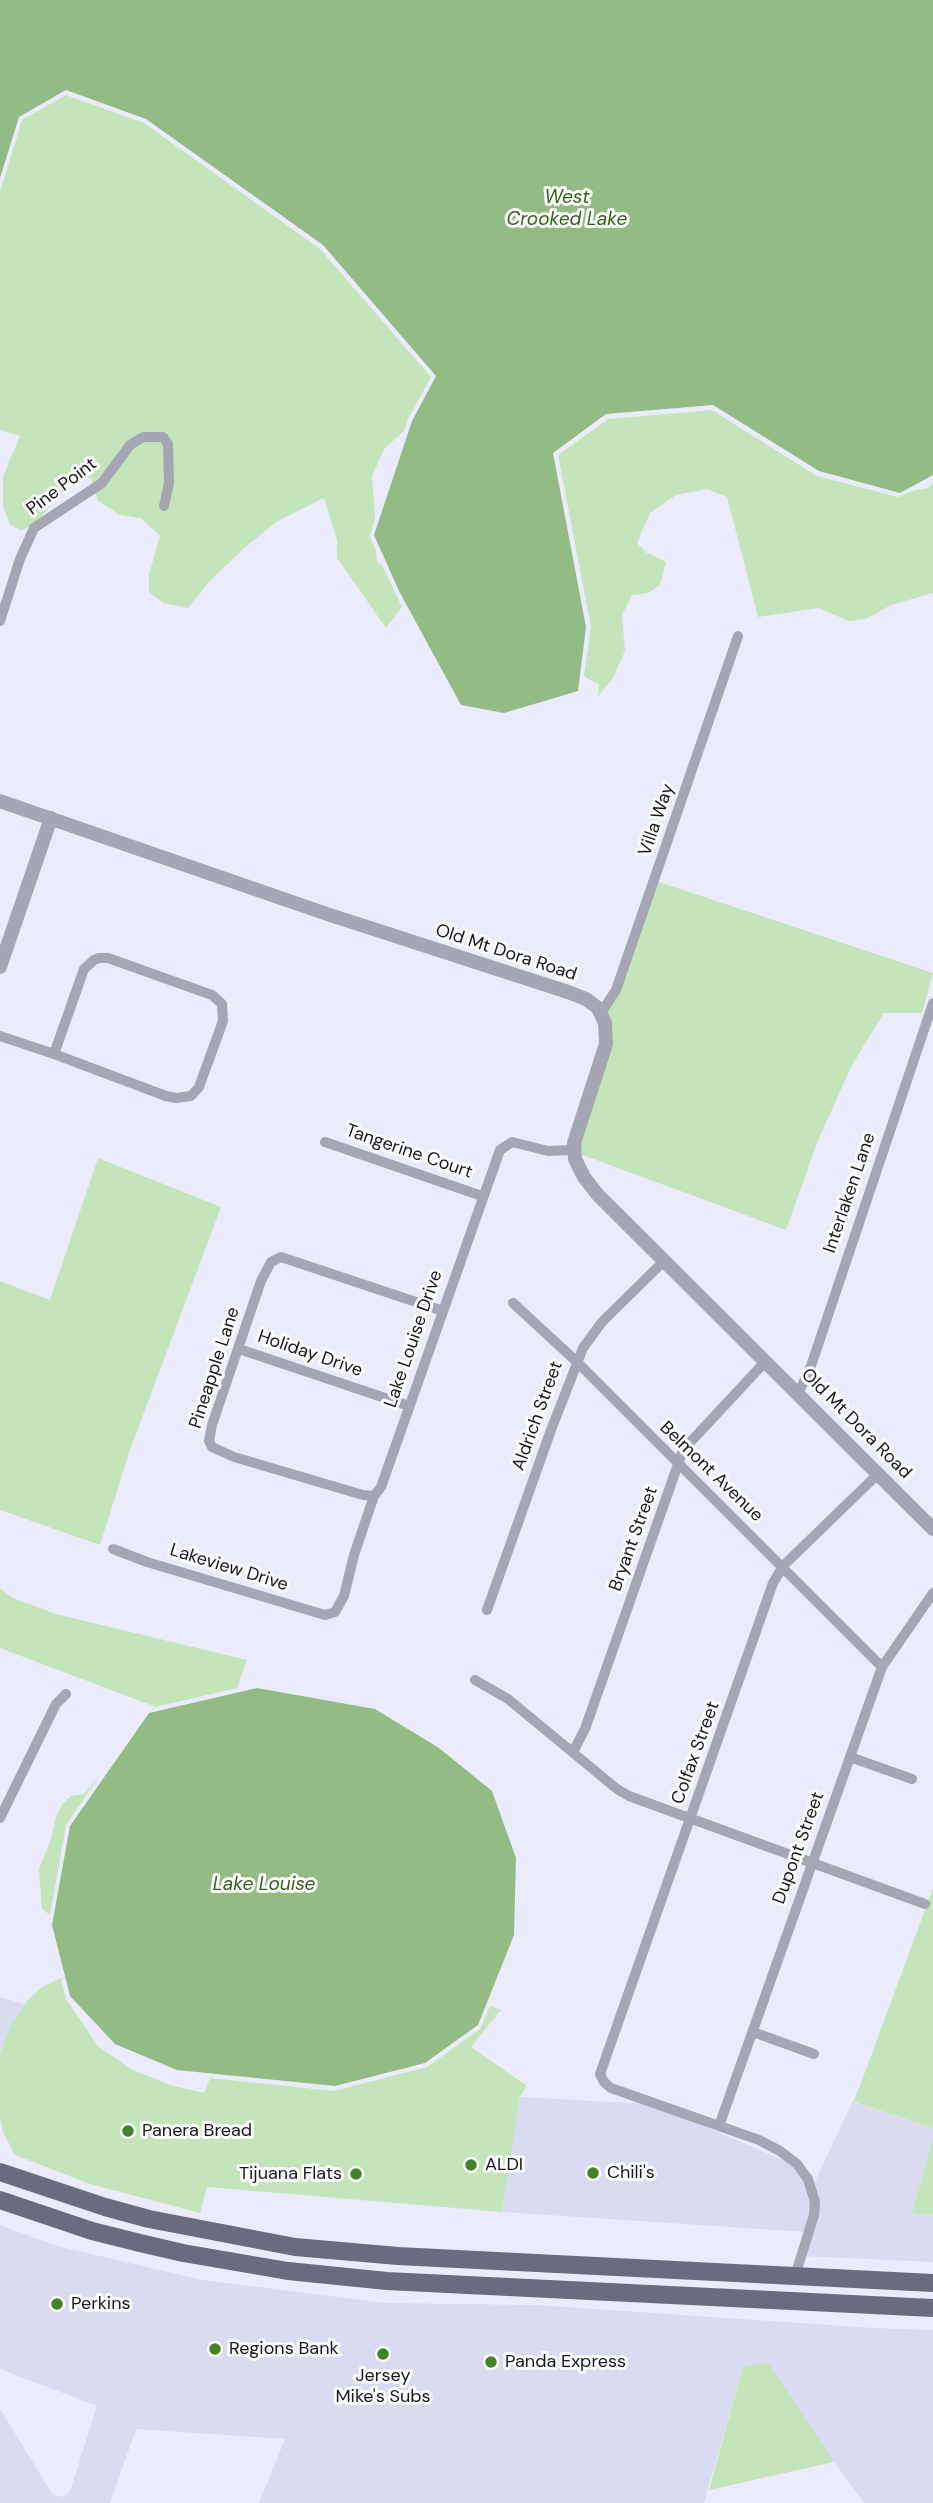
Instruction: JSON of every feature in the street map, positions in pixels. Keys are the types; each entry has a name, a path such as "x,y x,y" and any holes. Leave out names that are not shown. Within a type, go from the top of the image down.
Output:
{"main road":[{"path":"0,2172 105,2207 191,2229 295,2247 338,2252 933,2283"},
{"path":"0,2200 92,2231 183,2253 332,2276 933,2308"},
{"path":"183,2253 191,2229"},
{"path":"728,2298 779,2287 795,2276"},
{"path":"790,2301 809,2291 859,2279"}],"street":[{"name":"Pine Point","path":"0,621 20,559 34,528 102,483 130,445 143,437 163,437 168,444 169,483 164,506"},
{"name":"Villa Way","path":"601,1013 616,990 738,636"},
{"name":"Old Mt Dora Road","path":"0,801 327,914 568,992 586,999 601,1013"},
{"path":"0,967 51,818"},
{"path":"0,1035 166,1096 184,1098 191,1096 199,1087 223,1021 222,1004 212,995 108,958 99,958 84,969 54,1054"},
{"name":"Interlaken Lane","path":"798,1394 811,1366 933,1003"},
{"path":"574,1150 576,1133 606,1044 605,1023 601,1013"},
{"name":"Tangerine Court","path":"325,1142 482,1196"},
{"name":"Lake Louise Drive","path":"335,1612 344,1596 354,1555 374,1496 381,1487 496,1157 508,1144 517,1143 548,1152 574,1150"},
{"name":"Old Mt Dora Road","path":"574,1150 578,1167 598,1195 932,1525"},
{"name":"Pineapple Lane","path":"374,1496 272,1468 212,1447 209,1441 212,1425 261,1281 271,1262 281,1257 443,1311"},
{"name":"Aldrich Street","path":"487,1610 577,1362 590,1337 602,1322 664,1261"},
{"name":"Belmont Avenue","path":"513,1303 577,1362 882,1667"},
{"name":"Holiday Drive","path":"239,1349 409,1406"},
{"name":"Bryant Street","path":"573,1752 586,1729 683,1450 765,1362"},
{"name":"Colfax Street","path":"719,2126 611,2088 601,2077 603,2063 767,1597 783,1566 878,1474"},
{"name":"Lakeview Drive","path":"113,1549 324,1615 335,1612"},
{"name":"Dupont Street","path":"719,2126 882,1667 933,1593"},
{"path":"475,1680 508,1699 629,1796 925,1903"},
{"path":"0,1818 56,1704 66,1694"},
{"path":"850,1757 912,1779"},
{"path":"753,2032 814,2054"},
{"path":"719,2126 759,2140 780,2151 797,2164 808,2179 814,2191 814,2215 795,2276"}],"shaded area":[{"path":"66,95 144,123 320,249 431,377 404,431 384,449 372,476 375,517 370,537 377,562 382,565 402,607 386,628 337,558 337,540 324,498 276,522 207,584 188,608 163,603 149,592 149,574 160,536 141,518 120,515 98,501 91,478 72,480 38,521 27,528 21,531 10,524 3,507 3,476 20,436 0,430 0,192 22,120"},
{"path":"712,410 817,476 898,497 928,488 933,483 933,593 891,605 866,619 848,621 819,608 758,617 727,497 707,489 676,495 650,513 637,543 647,553 666,562 660,585 648,593 632,595 622,615 625,651 613,678 597,698 599,685 584,676 591,627 558,455 608,419"},
{"path":"650,879 933,973 922,1013 884,1013 852,1065 817,1143 786,1230 580,1154 579,1143 606,1012"},
{"path":"98,1158 221,1207 130,1450 100,1545 0,1510 0,1281 50,1300"},
{"path":"0,1588 13,1598 56,1614 247,1660 237,1688 156,1707 0,1648"},
{"path":"100,1775 66,1825 50,1915 42,1909 39,1869 56,1817 62,1804 71,1796 84,1794"},
{"path":"933,1888 933,2128 854,2102"},
{"path":"61,1978 66,1999 98,2046 131,2069 170,2085 204,2093 210,2078 334,2091 427,2067 480,2029 490,2006 501,2010 471,2047 527,2086 520,2097 502,2212 207,2187 200,2213 90,2184 15,2155 3,2132 0,2118 0,2053 10,2027 27,2001 42,1987"},
{"path":"0,1997 25,2004 10,2027 0,2053"},
{"path":"860,2086 855,2103 933,2128 933,2138 912,2213 933,2215 933,2262 801,2256 806,2232 502,2212 520,2097 651,2104 795,2165 810,2192"},
{"path":"933,2138 933,2215 912,2213"},
{"path":"0,2225 57,2246 202,2280 385,2303 537,2305 933,2330 933,2503 864,2503 834,2462 743,2367 704,2503 259,2503 285,2439 136,2429 110,2503 0,2503 0,2409 53,2495 64,2497 70,2491 97,2406 0,2369"},
{"path":"768,2363 834,2462 709,2490 743,2367"}],"water":[{"name":"West Crooked Lake","path":"0,0 933,0 933,475 900,493 819,471 713,405 606,414 553,453 586,627 578,691 504,713 461,705 399,591 374,535 412,421 436,376 323,245 146,119 66,90 19,117 0,178"},
{"name":"Lake Louise","path":"257,1688 375,1709 439,1748 492,1791 516,1858 514,1935 478,2025 425,2063 335,2086 177,2070 115,2044 70,1996 52,1925 70,1826 149,1713"}],"place":[{"name":"Panera Bread","path":"128,2131"},
{"name":"ALDI","path":"471,2165"},
{"name":"Chili's","path":"593,2173"},
{"name":"Tijuana Flats","path":"356,2174"},
{"name":"Perkins","path":"57,2304"},
{"name":"Regions Bank","path":"215,2349"},
{"name":"Jersey Mike's Subs","path":"383,2354"},
{"name":"Panda Express","path":"491,2362"}]}
